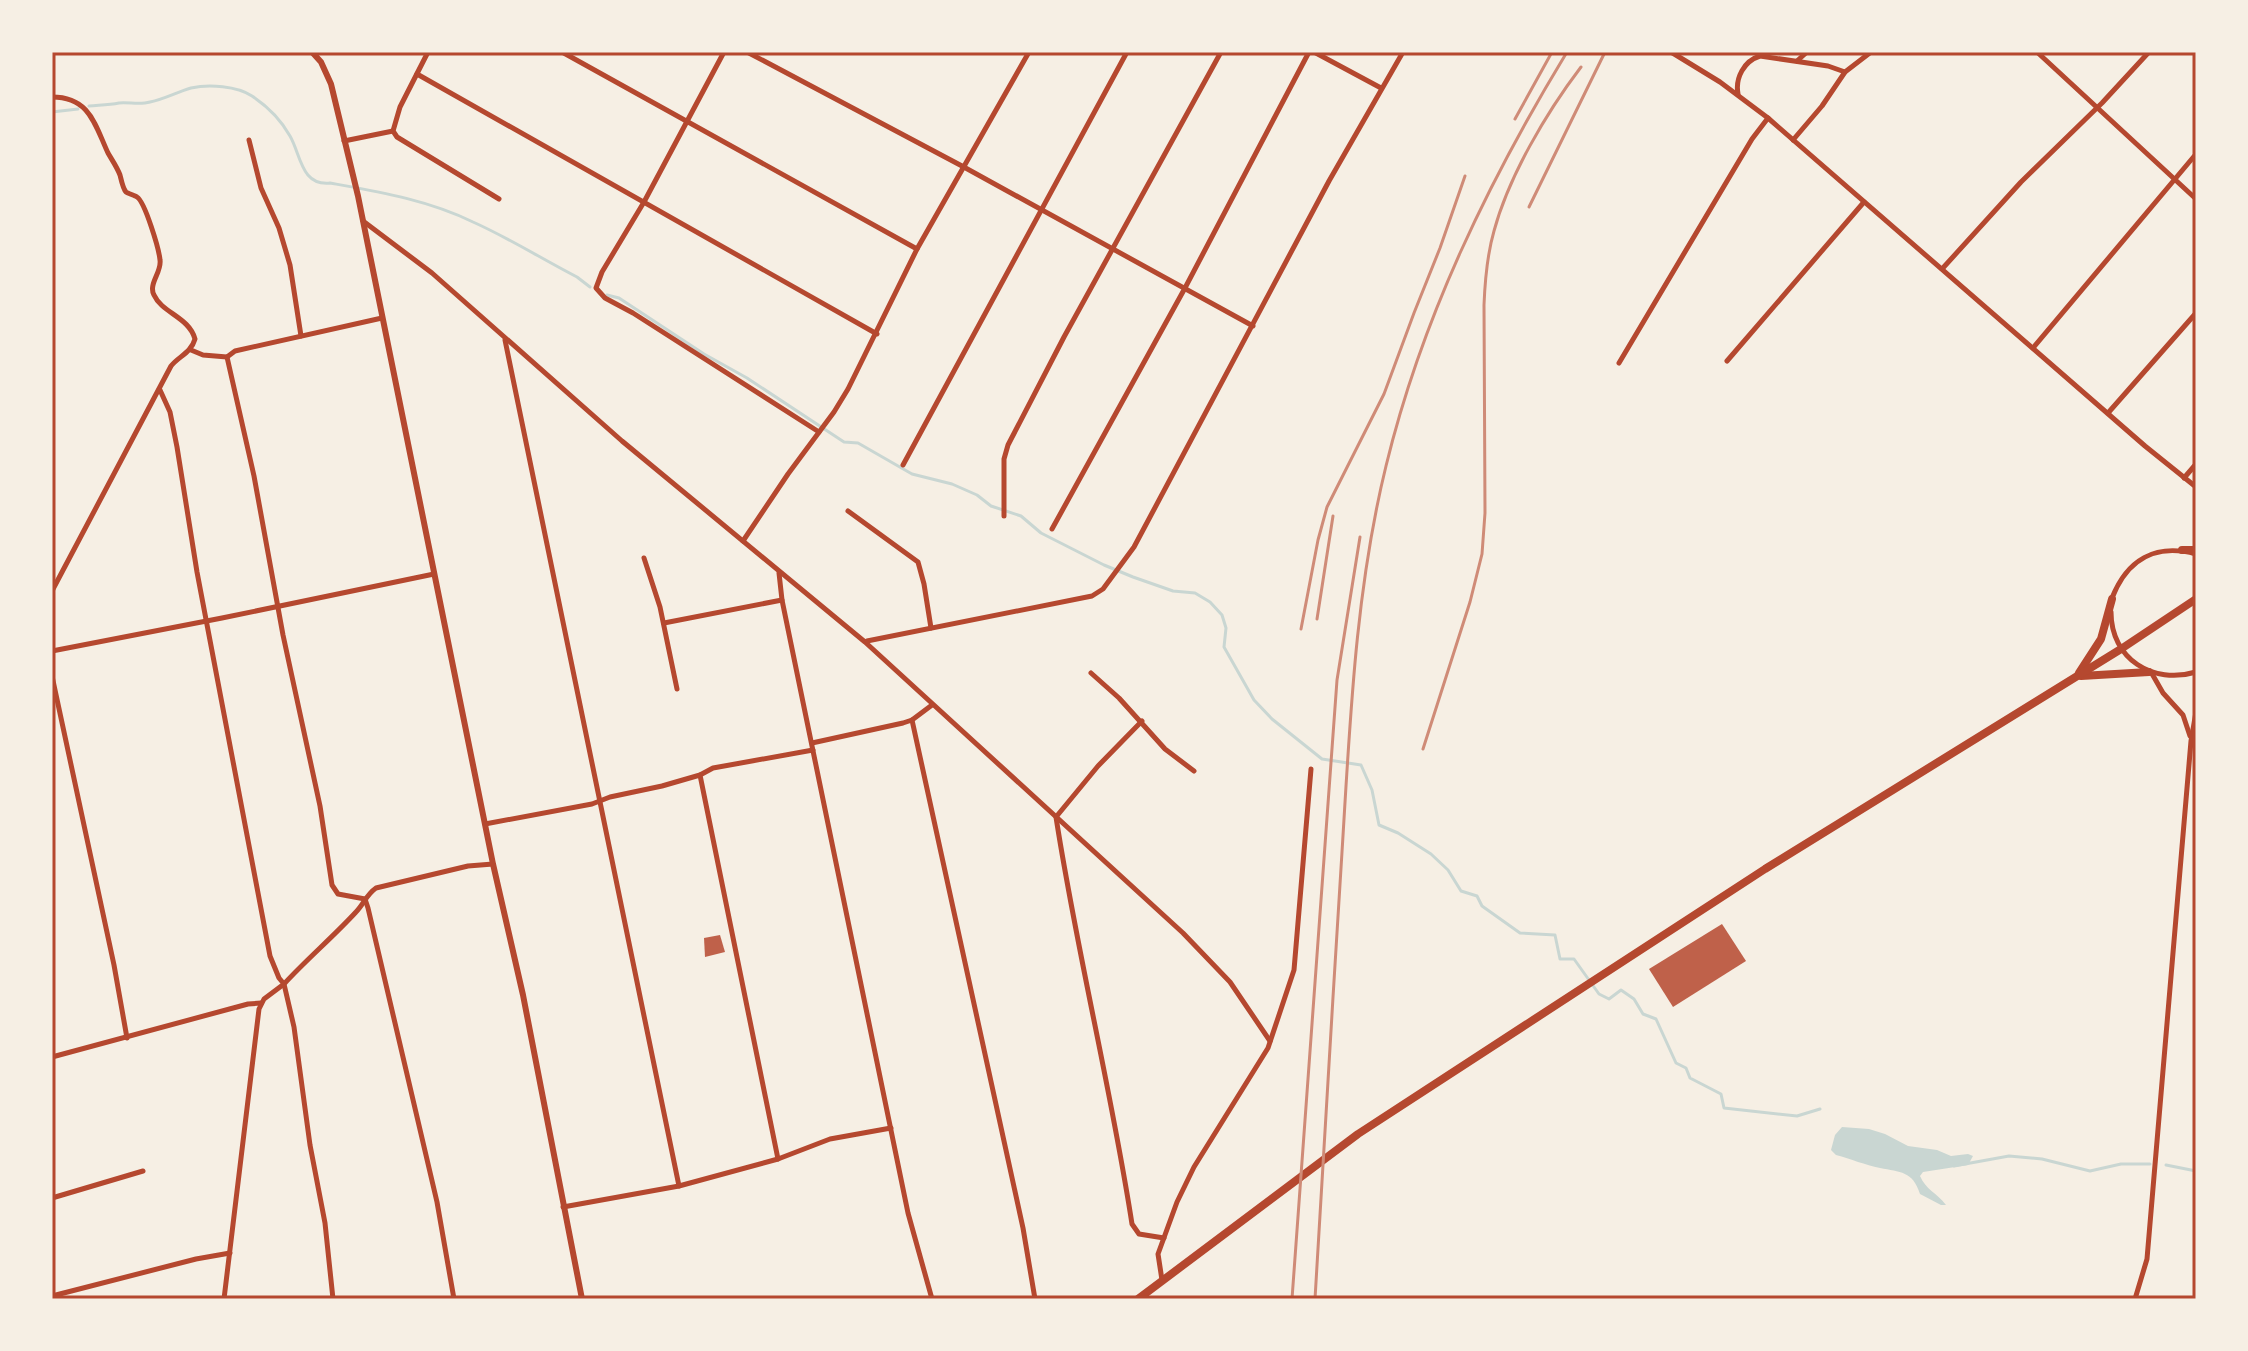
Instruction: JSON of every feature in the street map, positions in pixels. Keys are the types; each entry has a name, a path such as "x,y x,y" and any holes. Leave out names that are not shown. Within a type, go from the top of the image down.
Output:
{"highway":[{"path":"2182,550 2196,552"},
{"path":"2077,676 2101,639 2112,599"},
{"path":"1138,1299 1358,1134 1765,869 2121,649 2196,599"},
{"path":"2077,676 2150,672"}],"street":[{"path":"312,52 321,62 331,84 358,196 493,864 523,995 582,1299"},
{"path":"428,52 400,107 393,131 397,137 499,199"},
{"path":"562,52 917,249"},
{"path":"724,52 644,202 596,284 601,295 819,432"},
{"path":"747,52 1253,326"},
{"path":"743,541 848,389 917,249 1029,52"},
{"path":"903,465 1127,52"},
{"path":"1004,516 1004,459 1008,445 1221,52"},
{"path":"1052,529 1312,52 1381,88"},
{"path":"865,642 1092,596 1103,589 1134,547 1329,181 1403,52"},
{"path":"1671,52 1768,118 2196,487"},
{"path":"1797,61 1807,52"},
{"path":"1793,140 1845,72 1871,52"},
{"path":"2037,52 2196,199"},
{"path":"1942,269 2021,182 2149,52"},
{"path":"1738,95 1738,80 1751,59 1766,56 1828,66 1845,72"},
{"path":"417,74 877,334"},
{"path":"52,97 68,99 86,108 98,128 124,189 140,200 160,259 153,293 159,302 190,327 195,339 191,349 171,366 52,591"},
{"path":"1619,363 1752,139 1768,118"},
{"path":"344,141 393,131"},
{"path":"249,140 261,188 279,228 290,265 301,336"},
{"path":"2033,348 2196,154"},
{"path":"1727,361 1864,202"},
{"path":"363,221 432,273 622,441 865,642 1183,933 1230,982 1270,1041"},
{"path":"2108,413 2196,313"},
{"path":"191,349 203,355 227,357 235,351 382,318"},
{"path":"505,339 679,1186"},
{"path":"227,357 320,806 332,885 338,894 365,899"},
{"path":"160,390 170,412 175,435 190,536 270,956 284,984 294,1027 310,1145 325,1223 333,1299"},
{"path":"2184,478 2196,464"},
{"path":"848,511 918,562 931,628"},
{"path":"2182,550 2146,556 2130,567 2112,599 2110,616 2121,649 2150,672 2166,676 2196,672"},
{"path":"644,558 664,623 677,689"},
{"path":"779,572 782,600 914,1239 932,1299"},
{"path":"52,651 434,574"},
{"path":"664,623 782,600"},
{"path":"2150,672 2163,693 2183,715 2191,741"},
{"path":"1091,673 1142,721 1165,749 1194,771"},
{"path":"52,676 127,1038"},
{"path":"485,824 580,806 700,775 716,767 813,747 912,720 932,705"},
{"path":"2135,1299 2147,1259 2196,712"},
{"path":"912,720 1023,1228 1035,1299"},
{"path":"1142,721 1098,766 1056,817 1132,1224 1139,1234 1164,1238"},
{"path":"1162,1281 1158,1254 1177,1202 1194,1167 1270,1041 1294,970 1311,769"},
{"path":"700,775 778,1159"},
{"path":"52,1046 53,1056 261,1003 357,911 372,890 468,866 493,864"},
{"path":"365,899 437,1202 454,1299"},
{"path":"224,1299 261,1003"},
{"path":"563,1207 679,1186 778,1159 830,1139 891,1128"},
{"path":"52,1198 143,1171"},
{"path":"52,1296 230,1253"}],"shaded area":[{"path":"1842,1127 1869,1129 1908,1146 1937,1150 1951,1156 1973,1156 1968,1165 1923,1172 1920,1176 1946,1205 1941,1205 1920,1194 1914,1181 1905,1174 1836,1155 1831,1150 1835,1135"}],"building":[{"path":"1722,924 1746,961 1673,1007 1649,969"},
{"path":"720,935 725,952 705,957 704,938"}],"waterway":[{"path":"89,106 146,103 198,87 239,90 258,100 278,119 290,136 303,168 313,180 403,198 456,214 577,277 590,287"},
{"path":"52,112 78,109"},
{"path":"607,295 619,298 844,442 858,443 912,474 952,484 977,495 991,506 1021,516 1041,533 1104,565 1173,591 1195,593 1210,602 1222,615 1226,628 1224,647 1254,700 1272,719 1322,759 1361,765 1372,790 1379,825 1431,854 1448,870 1461,891 1477,896 1482,906 1520,933 1555,935 1560,959 1574,959 1599,994 1609,999 1621,990 1634,999 1643,1014 1656,1019 1676,1063 1686,1068 1690,1078 1721,1094 1724,1108 1797,1116 1820,1109"},
{"path":"1954,1166 2009,1156 2042,1159 2090,1171 2121,1164 2150,1164"},
{"path":"2166,1165 2196,1171"}],"railway":[{"path":"1515,119 1552,52"},
{"path":"1315,1299 1351,707 1367,561 1376,514 1401,411 1438,304 1510,151 1567,52"},
{"path":"1529,207 1605,52"},
{"path":"1423,749 1470,602 1482,554 1485,513 1484,305 1492,240 1519,167 1555,104 1581,67"},
{"path":"1301,629 1327,507 1384,394 1465,176"},
{"path":"1317,619 1333,516"},
{"path":"1292,1299 1337,680 1360,537"}]}
